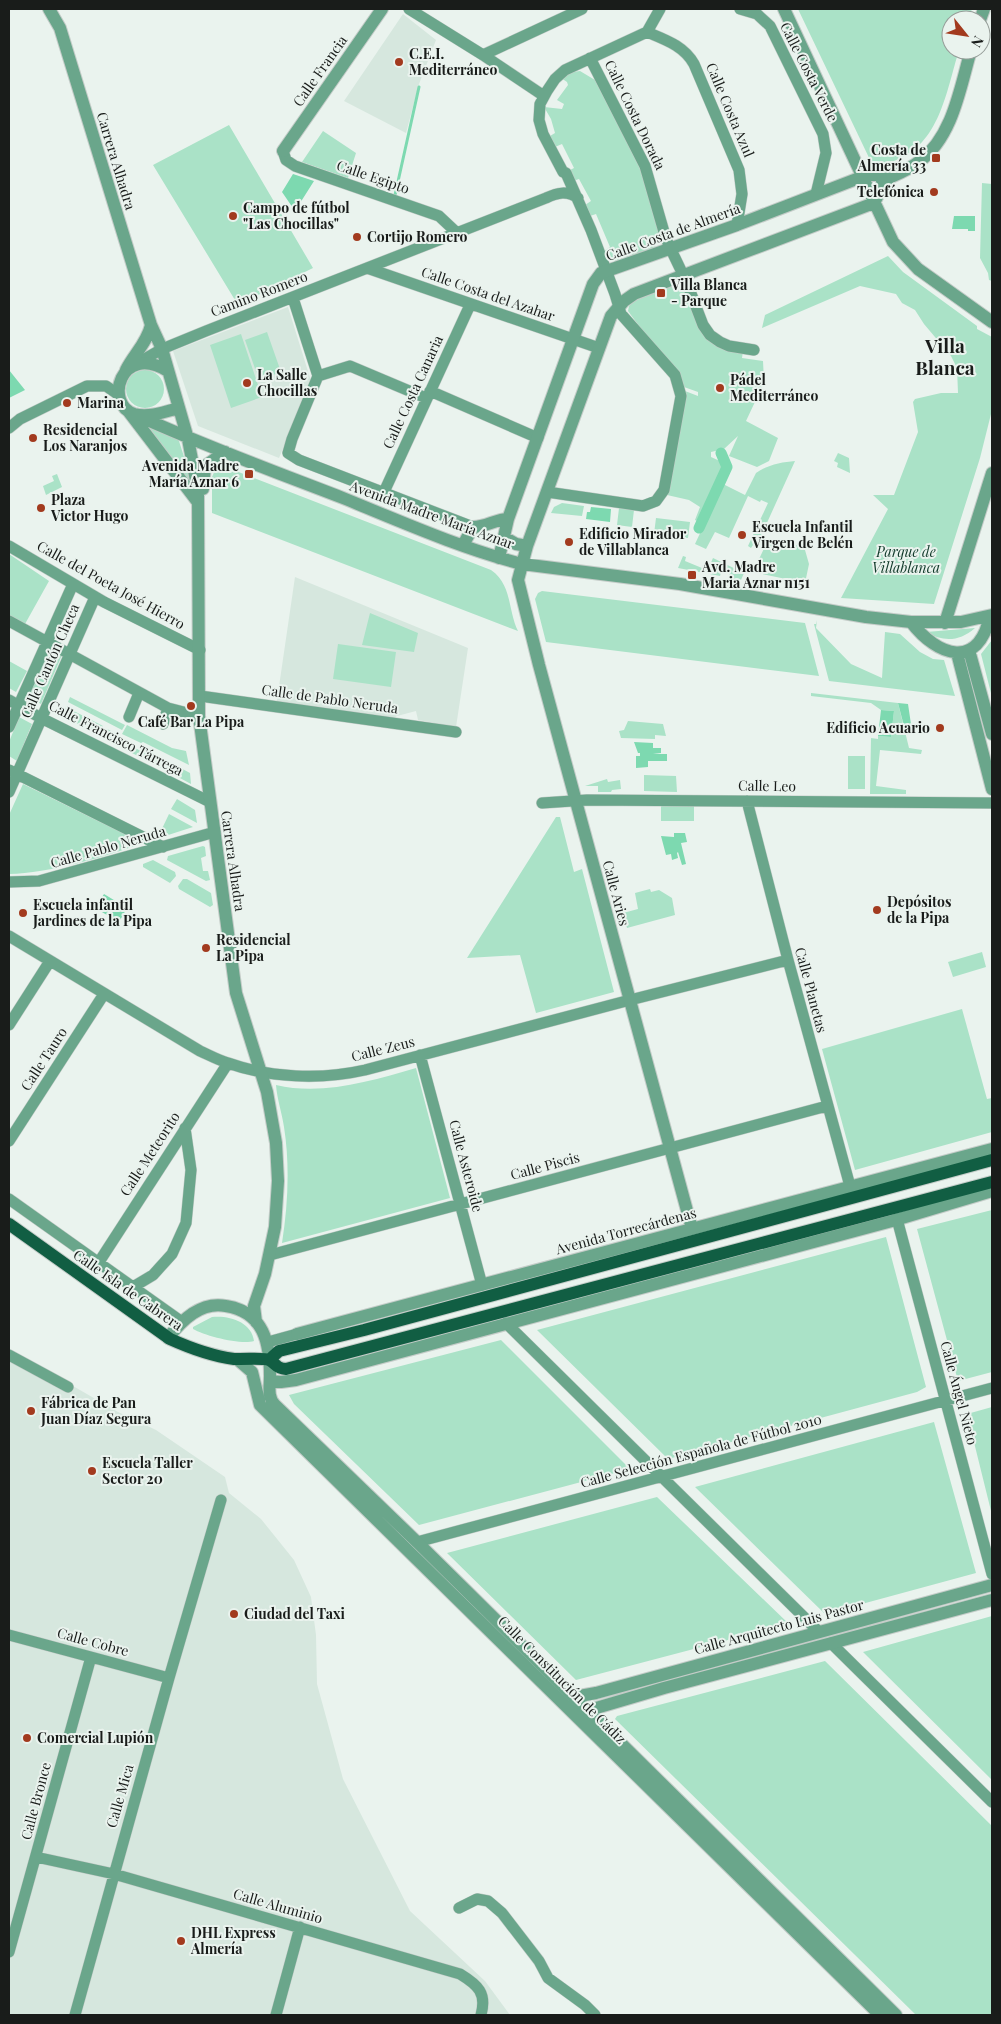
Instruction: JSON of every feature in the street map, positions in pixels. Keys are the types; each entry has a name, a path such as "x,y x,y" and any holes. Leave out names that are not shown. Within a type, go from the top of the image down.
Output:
{"main road":[{"name":"Avenida Torrecárdenas","path":"276,1360 402,1320 992,1160"},
{"path":"276,1360 293,1367 992,1182"},
{"name":"Calle Isla de Cabrera","path":"9,1224 168,1338 199,1350 237,1359 276,1360"}],"street":[{"name":"Carrera Alhadra","path":"49,9 60,28 151,325 162,349 188,439 198,490 199,716 236,993 261,1072 274,1126 278,1166 277,1198 270,1256 254,1306 256,1322"},
{"name":"Calle Francia","path":"283,151 382,9"},
{"path":"409,9 544,96"},
{"path":"483,55 582,9"},
{"path":"547,492 643,506 656,501 664,490 681,396 680,386 676,375 621,314 578,198 541,129 539,108 544,96 560,74 647,32 660,9"},
{"name":"Calle Costa Verde","path":"740,9 757,14 770,26 823,134 826,153 816,194"},
{"path":"784,9 893,242 918,269 992,322"},
{"name":"Calle Costa Azul","path":"647,32 679,46 688,54 694,64 739,170 742,194 737,225"},
{"name":"Calle Costa Dorada","path":"590,58 645,166 671,249 706,330 715,339 729,346 754,350"},
{"path":"868,189 921,160 929,153 948,124 968,60"},
{"name":"Calle Egipto","path":"283,151 286,160 295,166 439,216 456,232"},
{"path":"563,172 554,195 568,193 578,198"},
{"name":"Calle Costa de Almería","path":"499,558 508,519 595,280 606,271 737,225 863,176 874,174 889,178"},
{"path":"522,564 599,348 618,306 634,294 874,203 883,185 889,178"},
{"name":"Camino Romero","path":"130,368 162,349 554,195"},
{"name":"Calle Costa del Azahar","path":"367,268 599,348"},
{"path":"293,298 318,376 350,366 428,394 538,438"},
{"name":"Calle Costa Canaria","path":"384,492 470,304"},
{"path":"119,395 120,382 130,368 133,356 148,337 151,325"},
{"path":"130,368 151,363 168,371"},
{"name":"Avenida Madre María Aznar","path":"318,376 288,453 299,460 473,527"},
{"path":"9,428 20,419 88,386 106,386 119,395 197,501"},
{"path":"131,412 156,414 179,408"},
{"name":"Avenida Madre María Aznar","path":"131,412 188,439 463,545 522,564 680,584 866,617 911,622 944,623 970,621 991,615"},
{"name":"Carrera Alhadra","path":"197,501 203,497 203,472 205,466 225,452"},
{"path":"944,623 992,473"},
{"path":"463,545 473,527 489,525 500,519 508,519"},
{"path":"504,538 516,544 527,546"},
{"name":"Calle del Poeta José Hierro","path":"9,546 95,597 200,650"},
{"name":"Calle Aries","path":"522,564 518,580 520,591 692,1229"},
{"name":"Calle Cantón Checa","path":"9,727 13,702 46,642 73,584"},
{"name":"Calle Cantón Checa","path":"9,792 13,772 41,718 95,597"},
{"name":"Avenida Madre María Aznar","path":"963,652 979,641 987,628 991,615"},
{"path":"9,622 168,708 199,716"},
{"path":"911,622 925,639 937,648 963,652"},
{"path":"963,652 989,708 992,734"},
{"path":"963,652 992,789"},
{"path":"129,717 139,693"},
{"name":"Calle de Pablo Neruda","path":"200,696 456,732"},
{"name":"Calle Francisco Tárrega","path":"13,702 41,718 210,802"},
{"path":"163,724 168,708"},
{"path":"13,772 163,847"},
{"name":"Calle Leo","path":"542,803 576,800 992,803"},
{"name":"Calle Planetas","path":"747,801 827,1106 850,1186"},
{"name":"Calle Pablo Neruda","path":"9,882 39,881 215,832"},
{"name":"Calle Zeus","path":"9,936 200,1051 228,1063 261,1072 313,1076 345,1074 788,960"},
{"path":"9,1026 50,961"},
{"name":"Calle Tauro","path":"9,1140 104,994"},
{"name":"Calle Asteroide","path":"420,1055 482,1285"},
{"name":"Calle Meteorito","path":"99,1262 228,1063"},
{"name":"Calle Piscis","path":"270,1256 827,1106"},
{"path":"133,1287 153,1275 172,1254 186,1223 191,1170 185,1128"},
{"name":"Avenida Torrecárdenas","path":"268,1342 992,1149"},
{"path":"906,1204 992,1190"},
{"path":"270,1381 296,1380 897,1219 992,1190"},
{"name":"Calle Isla de Cabrera","path":"9,1198 182,1322"},
{"name":"Calle Ángel Nieto","path":"897,1219 992,1574"},
{"path":"168,1338 182,1322 198,1310 209,1306 224,1305 237,1309 256,1322 268,1342"},
{"path":"237,1309 254,1306"},
{"path":"506,1323 819,1632"},
{"name":"Calle Constitución de Cádiz","path":"268,1342 276,1360 270,1381 270,1397 275,1405 417,1542 586,1711 896,2015"},
{"path":"9,1356 68,1387"},
{"name":"Calle Constitución de Cádiz","path":"237,1359 252,1372 260,1405 880,2015"},
{"name":"Calle Selección Española de Fútbol 2010","path":"417,1542 992,1388"},
{"name":"Calle Mica","path":"75,2015 221,1500"},
{"name":"Calle Arquitecto Luis Pastor","path":"574,1697 596,1693 992,1585"},
{"name":"Calle Arquitecto Luis Pastor","path":"586,1711 664,1688 992,1600"},
{"name":"Calle Cobre","path":"9,1635 169,1678"},
{"path":"830,1643 992,1802"},
{"name":"Calle Bronce","path":"9,1952 92,1657"},
{"name":"Calle Aluminio","path":"36,1857 114,1874 460,1974 476,1983 480,1989 484,2005 482,2015"},
{"path":"459,1908 477,1899 488,1901 502,1914 539,1961 548,1978 595,2015"},
{"path":"276,2015 300,1927"}],"shaded area":[{"name":"C.E.I. Mediterráneo","path":"403,14 436,40 419,84 406,133 344,101"},
{"path":"293,174 314,181 295,211 282,192"},
{"path":"954,216 975,216 975,231 952,229"},
{"name":"La Salle Chocillas","path":"288,307 311,381 279,458 198,426 173,351"},
{"path":"9,370 25,390 9,398"},
{"path":"591,507 611,509 610,522 586,519 587,512 590,512"},
{"path":"295,577 468,648 456,727 418,720 416,711 397,716 387,722 276,707"},
{"path":"898,703 908,704 912,731 905,730"},
{"path":"881,710 894,711 891,737 878,736"},
{"path":"634,742 653,743 653,748 661,748 661,753 653,754 667,754 667,761 648,761 648,767 636,768 636,756 640,756 640,753 638,753"},
{"path":"674,833 685,833 687,842 681,843 686,864 682,865 678,852 678,858 672,860 671,854 666,855 661,836 674,837"},
{"path":"104,894 127,908 119,922 95,908"},
{"path":"9,1349 118,1412 156,1430 225,1477 229,1493 261,1519 294,1560 311,1597 316,1635 317,1684 343,1779 410,1911 485,1981 510,2015 9,2015"}],"green space":[{"path":"798,9 972,9 941,10 941,60 956,60 945,99 931,129 922,142 909,153 883,165 872,164"},
{"path":"580,71 595,80 639,163 660,236 655,247 651,250 617,262 607,256 604,251 610,247 596,214 590,216 585,205 591,201 579,179 573,181 568,171 574,168 562,144 555,147 550,136 555,133 551,119 544,107 562,109 564,104 557,100 568,85 561,78 572,72"},
{"name":"Campo de fútbol \"Las Chocillas\"","path":"229,125 313,268 238,305 153,165"},
{"path":"323,131 356,153 348,178 302,162"},
{"path":"982,183 992,184 992,281 989,280 988,273 980,258"},
{"name":"Parque de Villablanca","path":"888,256 903,272 977,326 977,329 992,337 992,410 980,458 934,604 841,598 888,509 873,495 894,495 918,432 913,402 915,399 941,393 958,393 957,368 951,356 924,324 915,310 902,303 896,294 860,286 762,328 765,315"},
{"path":"678,283 684,287 698,327 743,351 742,358 763,361 764,381 746,421 778,438 769,461 757,467 729,456 738,436 724,449 711,452 711,457 722,462 724,467 699,522 695,520 700,507 689,500 667,495 685,391 698,396 698,392 684,387 628,311 629,306 634,301"},
{"path":"267,332 281,372 259,380 245,340"},
{"path":"241,334 262,397 231,408 210,345"},
{"path":"145,370 152,371 158,376 163,382 163,396 158,402 152,407 145,408 138,407 132,402 127,396 126,389 127,382 132,376 138,371"},
{"path":"143,425 178,438 193,485"},
{"path":"838,453 849,458 850,473 837,467 838,463 834,461"},
{"path":"795,461 756,547 753,545 751,548 748,546 768,503 761,500 760,502 748,496 729,538 715,532 706,549 695,544 723,484 745,495 756,473 775,464"},
{"path":"223,466 491,570 503,583 518,631 212,513 212,477 216,468"},
{"path":"57,474 62,487 46,495 43,486 54,481 52,476"},
{"path":"562,503 584,506 582,516 551,513 554,507"},
{"path":"619,508 634,510 632,527 617,525"},
{"path":"656,518 690,522 688,538 654,534"},
{"path":"768,540 789,541 805,550 809,564 805,583 753,572"},
{"path":"9,554 49,581 25,624 9,616"},
{"path":"683,556 686,557 685,561 702,568 703,565 709,567 713,558 744,573 741,580 729,578 729,573 721,572 720,576 678,568"},
{"path":"542,591 805,623 819,676 546,642 535,599 538,593"},
{"path":"370,613 418,633 414,652 362,645"},
{"path":"817,620 816,628 851,664 882,678 885,632 900,634 920,652 933,659 944,660 955,696 829,681 814,624 816,624"},
{"path":"975,628 963,636 951,639 939,638 926,632"},
{"path":"992,640 992,697 981,654"},
{"path":"338,644 396,652 391,687 333,679"},
{"path":"49,648 62,655 41,704 28,697"},
{"path":"9,661 27,671 16,692 9,688"},
{"path":"811,693 898,703 909,748 922,750 921,754 880,750 876,786 906,790 906,794 870,794 871,738 878,739 878,736 891,737 894,711 881,710 871,703 811,696"},
{"path":"70,697 125,725 122,730 68,702"},
{"path":"66,707 103,726 98,735 62,715"},
{"path":"19,717 32,724 17,761 9,756 9,742"},
{"path":"628,721 663,724 666,736 655,735 655,739 621,738 619,731 624,730"},
{"path":"127,725 172,748 186,751 189,765 143,742 141,743 122,734"},
{"path":"107,729 117,734 116,738 126,743 124,748 103,737"},
{"path":"131,746 143,752 145,749 153,753 148,761 128,751"},
{"path":"158,756 190,773 191,784 154,764"},
{"path":"848,756 865,756 865,789 848,789"},
{"path":"644,775 676,776 677,792 644,791"},
{"path":"607,779 608,782 620,780 621,789 612,790 611,792 598,792 598,786 585,786"},
{"path":"23,784 143,843 112,854 77,863 41,871 9,874 9,815"},
{"path":"177,799 195,810 197,823 171,809"},
{"path":"661,804 694,804 694,821 661,821"},
{"path":"169,814 193,827 162,837 159,835"},
{"path":"556,817 560,817 574,872 582,869 614,992 536,1013 520,955 467,958"},
{"path":"205,847 206,856 201,858 203,871 208,871 210,880 206,881 167,860 168,856"},
{"path":"153,860 175,872 176,876 170,883 143,867 143,864"},
{"path":"183,879 187,879 211,893 213,905 210,907 179,889 178,886"},
{"path":"650,889 651,892 659,890 672,898 675,915 627,928 623,913 638,909 635,893"},
{"path":"982,952 986,967 953,977 948,962"},
{"path":"962,1009 987,1099 992,1098 992,1132 855,1170 822,1049"},
{"path":"416,1068 450,1198 282,1243 286,1214 288,1170 284,1127 276,1085 293,1088 329,1088 382,1078"},
{"path":"992,1210 992,1372 958,1381 917,1229"},
{"path":"886,1237 926,1387 917,1392 668,1459 537,1330"},
{"path":"212,1317 225,1317 239,1321 249,1329 254,1341 241,1342 223,1339 193,1329 193,1327"},
{"path":"501,1340 630,1469 419,1525 294,1404 289,1395"},
{"path":"992,1407 992,1515 967,1414"},
{"path":"934,1422 976,1573 825,1614 695,1487"},
{"path":"657,1497 789,1624 576,1680 447,1553"},
{"path":"992,1616 992,1780 863,1652"},
{"path":"825,1661 992,1826 992,2015 916,2015 615,1719 617,1716"}],"waterway":[{"path":"395,195 419,87"},
{"path":"699,528 727,467 721,453"}],"place":[{"name":"C.E.I. Mediterráneo","path":"399,62"},
{"name":"Costa de Almería 33","path":"936,158"},
{"name":"Telefónica","path":"934,192"},
{"name":"Campo de fútbol \"Las Chocillas\"","path":"233,216"},
{"name":"Cortijo Romero","path":"357,237"},
{"name":"Villa Blanca - Parque","path":"661,293"},
{"name":"La Salle Chocillas","path":"247,383"},
{"name":"Pádel Mediterráneo","path":"720,388"},
{"name":"Marina","path":"67,403"},
{"name":"Residencial Los Naranjos","path":"33,438"},
{"name":"Avenida Madre María Aznar 6","path":"249,474"},
{"name":"Plaza Victor Hugo","path":"41,508"},
{"name":"Escuela Infantil Virgen de Belén","path":"742,535"},
{"name":"Edificio Mirador de Villablanca","path":"569,542"},
{"name":"Avd. Madre Maria Aznar n151","path":"692,575"},
{"name":"Café Bar La Pipa","path":"191,706"},
{"name":"Edificio Acuario","path":"940,728"},
{"name":"Depósitos de la Pipa","path":"877,910"},
{"name":"Escuela infantil Jardines de la Pipa","path":"23,913"},
{"name":"Residencial La Pipa","path":"206,948"},
{"name":"Fábrica de Pan Juan Díaz Segura","path":"31,1411"},
{"name":"Escuela Taller Sector 20","path":"92,1471"},
{"name":"Ciudad del Taxi","path":"234,1614"},
{"name":"Comercial Lupión","path":"27,1738"},
{"name":"DHL Express Almería","path":"181,1941"}],"district":[{"name":"Villa Blanca","path":"945,357"}]}
